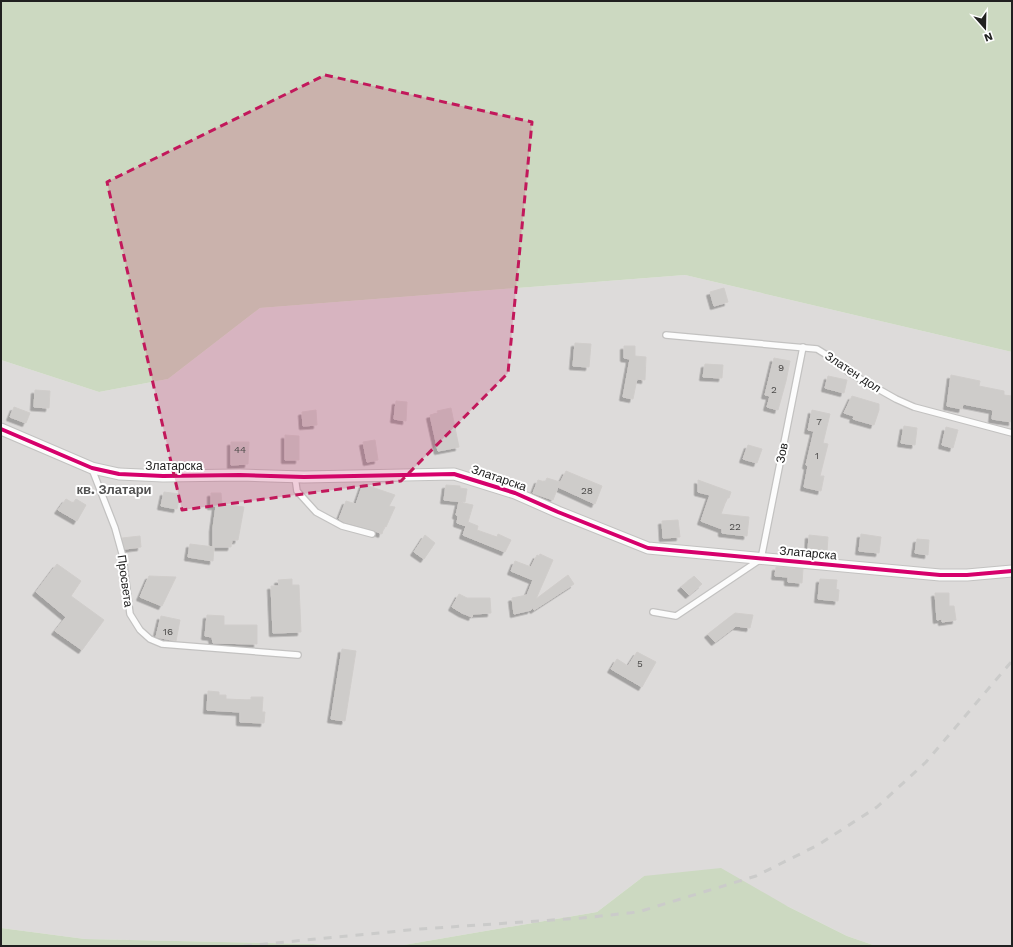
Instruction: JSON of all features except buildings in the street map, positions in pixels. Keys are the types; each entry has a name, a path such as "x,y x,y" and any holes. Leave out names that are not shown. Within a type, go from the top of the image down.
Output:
{"street":[{"name":"Златарска","path":"1,429 92,468 119,474 143,476 295,477 454,474 515,493 648,548 940,575 967,575 1012,571"}],"lane":[{"name":"Златен дол","path":"666,335 817,349 838,362 848,372 896,399 914,407 1012,432"},
{"name":"Зов","path":"761,559 803,347"},
{"name":"Просвета","path":"92,468 113,522 123,557 130,614 140,630 150,639 162,644 298,655"},
{"path":"295,477 297,491 316,512 342,526 372,534"},
{"path":"653,612 676,616 761,559"}],"highlighted area":[{"path":"325,75 532,122 508,373 401,481 182,510 107,182"}],"shaded area":[{"path":"685,275 1012,352 1012,946 876,946 847,936 787,906 644,876 597,912 398,946 336,946 313,944 85,939 1,928 1,360 99,392 168,379 260,308"}],"green space":[{"path":"1,1 1012,1 1012,352 685,275 260,308 168,379 99,392 1,360"},
{"path":"721,868 787,906 847,936 876,946 398,946 597,912 644,876"},
{"path":"1,928 85,939 313,944 336,946 1,946"}],"railway":[{"path":"244,946 420,929 582,918 638,912 756,876 818,845 877,807 926,762 1012,661"}],"cycle path":[{"path":"1,429 92,468 119,474 163,476 240,475 304,477 454,474 515,493 648,548 940,575 967,575 1012,571"}],"district":[{"name":"кв. Златари","path":"114,489"}]}
